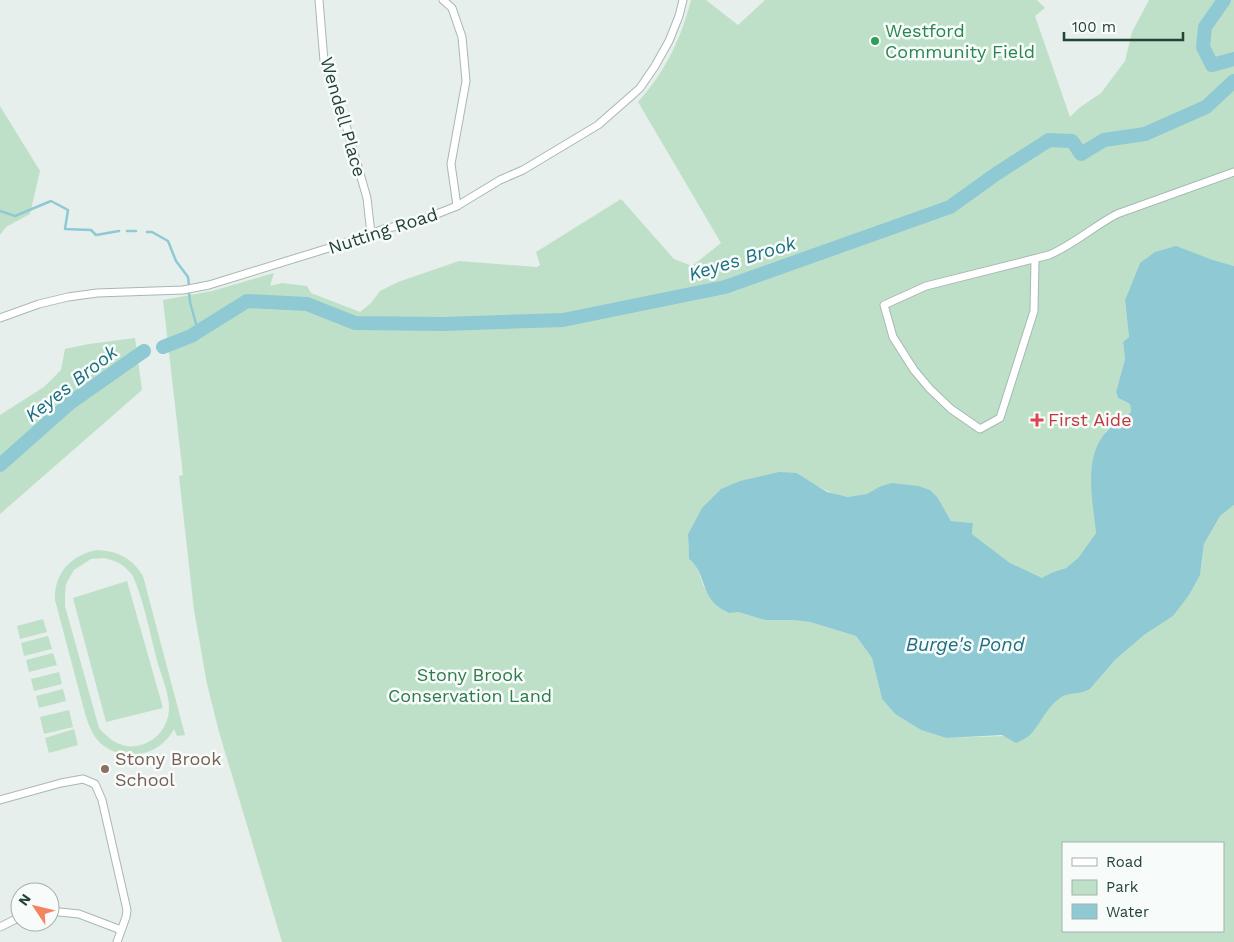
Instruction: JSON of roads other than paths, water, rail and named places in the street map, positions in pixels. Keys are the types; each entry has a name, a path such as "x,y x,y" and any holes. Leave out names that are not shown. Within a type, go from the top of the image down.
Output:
{"street":[{"name":"Wendell Place","path":"319,0 324,61 345,122 367,198 371,234"},
{"path":"443,0 452,8 462,37 466,81 451,164 457,206"},
{"name":"Nutting Road","path":"0,318 39,304 68,297 183,290 209,285 371,234 419,221 457,206 500,180 523,170 598,125 630,97 660,58 679,16 683,0"},
{"path":"1035,259 1034,311 1000,418 980,430 951,409 914,370 893,337 884,305 926,286 1035,259 1062,250 1117,214 1234,172"},
{"path":"0,800 83,780 94,784 102,800 127,910 117,942"},
{"path":"60,912 79,914 121,930"}],"water":[{"name":"Burge's Pond","path":"1176,246 1234,266 1234,505 1220,516 1204,544 1200,575 1189,595 1173,616 1144,635 1115,660 1090,689 1064,696 1055,702 1030,735 1016,743 1002,735 946,738 921,730 895,714 882,699 872,658 856,636 810,622 765,620 738,612 729,613 718,607 711,599 697,568 689,559 688,534 702,508 721,489 740,481 779,472 797,473 827,492 848,497 867,494 881,486 892,483 918,486 930,490 938,498 951,521 973,523 972,534 1010,563 1042,578 1066,568 1078,558 1096,533 1091,480 1094,454 1099,442 1109,428 1131,412 1130,404 1118,398 1116,392 1125,359 1123,342 1129,337 1125,300 1140,263 1155,252"}],"waterway":[{"name":"Keyes Brook","path":"1224,0 1205,27 1203,47 1212,65 1234,59"},
{"name":"Keyes Brook","path":"163,347 191,336 247,301 307,304 355,323 443,324 563,320 725,287 950,207 996,174 1049,140 1072,141 1081,154 1104,140 1145,134 1206,107 1234,81"},
{"path":"0,211 15,216 51,201 68,210 65,229 91,230 96,235 119,231"},
{"path":"127,231 136,231"},
{"path":"147,232 152,232 168,241 176,261 188,277 189,285"},
{"path":"189,293 198,331"},
{"name":"Keyes Brook","path":"0,465 70,403 144,351"}],"place":[{"name":"Westford Community Field","path":"875,41"},
{"name":"First Aide","path":"1037,420"},
{"name":"Stony Brook School","path":"105,769"}],"park label":[{"name":"Stony Brook Conservation Land","path":"470,685"}]}
